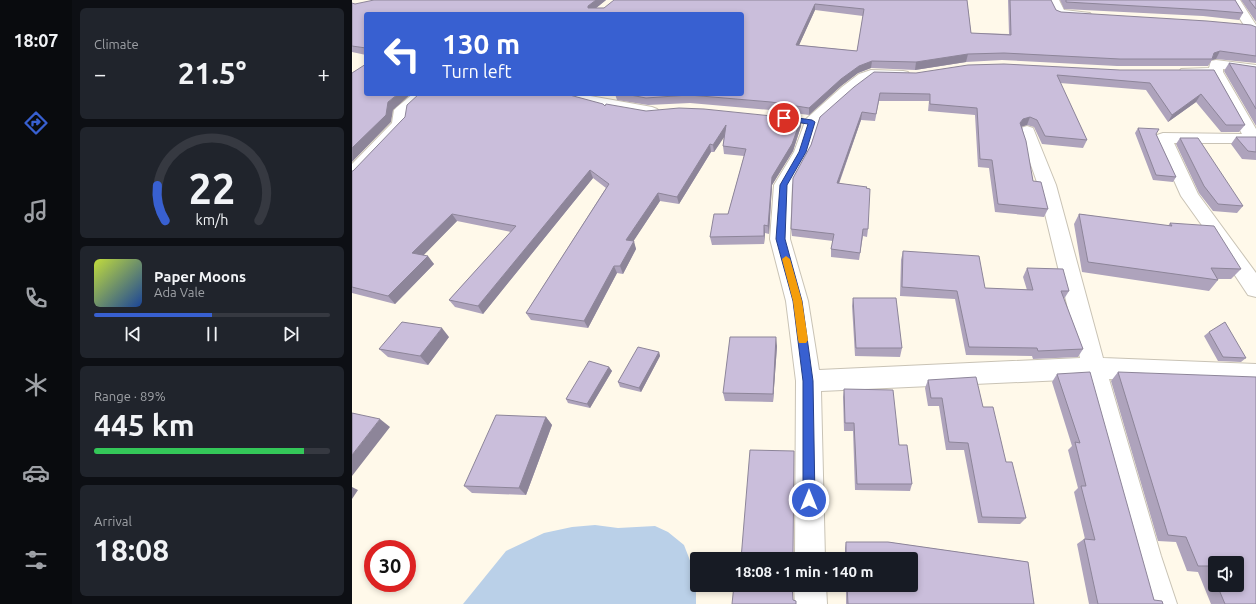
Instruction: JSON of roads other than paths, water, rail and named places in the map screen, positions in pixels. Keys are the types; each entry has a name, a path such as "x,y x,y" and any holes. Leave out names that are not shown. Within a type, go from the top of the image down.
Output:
{"street":[{"path":"1053,0 1059,13 1097,17"},
{"path":"1234,0 1253,29"},
{"path":"1238,25 1253,29"},
{"path":"1256,68 1216,64 1216,72 1234,102 1253,139 1163,138 1190,196 1208,219 1256,290"},
{"path":"1173,72 1216,72"},
{"path":"810,552 808,381 797,301 780,239 783,185 802,152 805,121 864,77 871,74 915,75"},
{"path":"352,174 400,124 402,110 420,96"},
{"path":"570,96 578,99 648,112 669,111"},
{"path":"1027,131 1048,185 1094,368 1146,556 1161,604"},
{"path":"808,381 1094,368 1256,374"},
{"path":"810,592 811,604"}],"water":[{"path":"595,525 618,528 655,526 668,532 684,545 690,560 690,592 696,592 696,604 463,604 506,551 544,533 572,527"}]}
